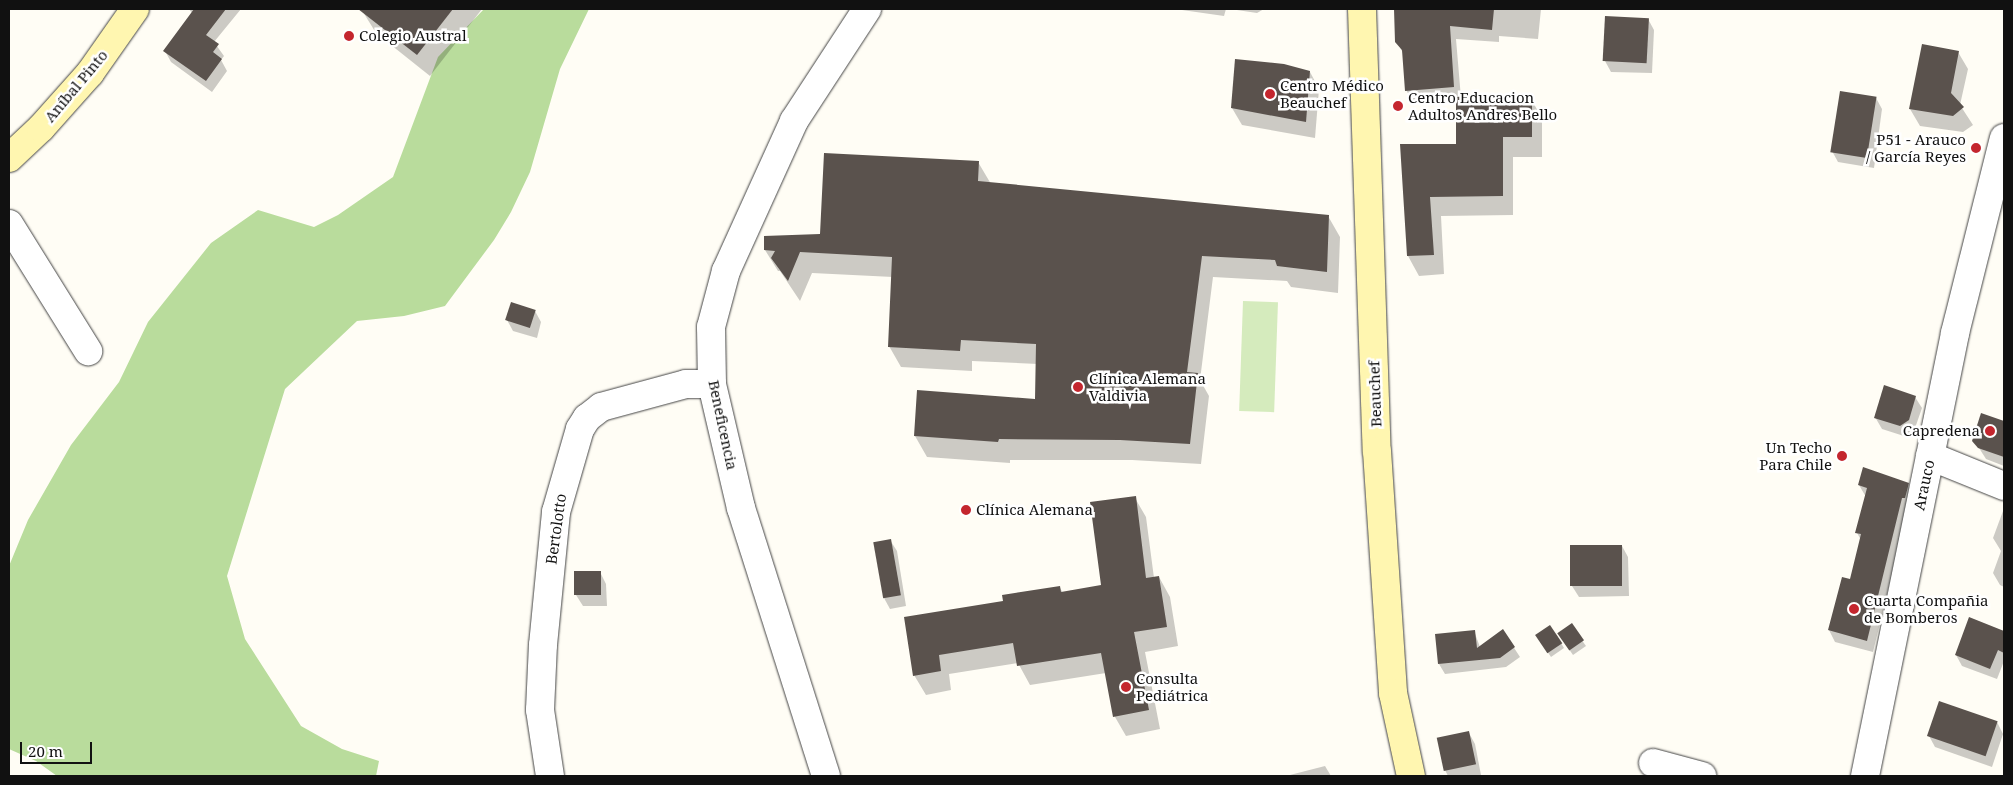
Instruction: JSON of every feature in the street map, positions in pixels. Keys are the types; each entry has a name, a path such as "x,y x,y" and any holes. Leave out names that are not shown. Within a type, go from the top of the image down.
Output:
{"main road":[{"name":"Aníbal Pinto","path":"9,158 41,128 90,73 135,9"},
{"name":"Beauchef","path":"1362,9 1375,405 1390,654 1394,693 1411,776"}],"street":[{"name":"Beneficencia","path":"826,776 741,508 712,384 711,327 726,271 794,121 867,9"},
{"name":"Arauco","path":"1864,776 1954,333 2004,138"},
{"path":"9,224 88,351"},
{"name":"Bertolotto","path":"550,776 540,710 543,644 556,512 580,429 587,418 601,407 686,384 712,384"},
{"path":"1930,456 2004,486"},
{"path":"1653,763 1702,776"}],"green space":[{"path":"484,9 589,9 560,69 530,172 511,212 494,240 445,306 404,316 357,321 285,389 227,576 245,639 301,726 342,749 379,761 376,776 57,776 36,761 9,749 9,566 28,520 71,445 119,382 148,322 211,243 258,210 314,227 338,215 393,177 438,57"},
{"path":"1243,301 1278,302 1274,412 1239,411"}],"building":[{"path":"194,9 226,9 206,35 219,44 213,52 222,59 206,81 163,51"},
{"path":"358,9 453,9 417,55"},
{"path":"1394,9 1494,9 1492,30 1450,26 1454,87 1405,91 1402,50 1395,42"},
{"path":"1605,16 1649,18 1647,63 1603,61"},
{"path":"1922,44 1959,51 1951,93 1964,107 1953,116 1909,109"},
{"name":"Centro Médico Beauchef","path":"1235,59 1284,64 1310,71 1306,122 1231,108"},
{"path":"1840,91 1877,97 1867,158 1830,152"},
{"path":"1456,97 1532,97 1532,137 1503,137 1503,196 1430,197 1434,255 1407,256 1400,144 1456,144"},
{"path":"824,153 979,161 978,181 1329,215 1327,272 1277,266 1275,260 1202,256 1187,372 1198,373 1190,444 1120,440 999,439 998,442 914,436 917,390 1035,399 1036,344 961,340 960,351 888,347 892,257 800,252 788,281 771,258 775,251 764,250 764,236 820,234"},
{"path":"511,302 536,310 530,328 505,320"},
{"path":"1884,385 1916,396 1909,420 1900,426 1874,418"},
{"name":"Capredena","path":"1981,413 2004,421 2004,457 1978,448 1972,441"},
{"path":"1863,467 1909,483 1905,498 1902,498 1867,641 1828,630 1842,577 1850,579 1861,534 1855,533 1867,488 1858,485"},
{"path":"1136,496 1146,578 1159,576 1167,627 1134,632 1149,710 1113,717 1101,653 1017,666 1013,643 939,655 941,671 913,676 904,617 1003,601 1002,595 1060,586 1061,592 1101,585 1090,502"},
{"path":"891,539 901,595 883,598 873,542"},
{"path":"1570,545 1622,545 1622,586 1570,586"},
{"path":"574,571 601,571 601,595 574,595"},
{"path":"1969,617 2004,631 2004,653 1998,650 1990,669 1955,655"},
{"path":"1572,623 1584,640 1569,651 1557,633"},
{"path":"1550,625 1562,643 1547,653 1535,635"},
{"path":"1503,629 1515,647 1500,658 1438,664 1435,634 1475,630 1477,648"},
{"path":"1939,701 1998,721 1986,756 1927,736"},
{"path":"1469,731 1476,764 1444,771 1437,738"}],"place":[{"name":"Colegio Austral","path":"349,36"},
{"name":"Centro Médico Beauchef","path":"1270,94"},
{"name":"Centro Educacion Adultos Andres Bello","path":"1398,106"},
{"name":"P51 - Arauco / García Reyes","path":"1976,148"},
{"name":"Clínica Alemana Valdivia","path":"1078,387"},
{"name":"Capredena","path":"1990,431"},
{"name":"Un Techo Para Chile","path":"1842,456"},
{"name":"Clínica Alemana","path":"966,510"},
{"name":"Cuarta Compañia de Bomberos","path":"1854,609"},
{"name":"Consulta Pediátrica","path":"1126,687"}]}
